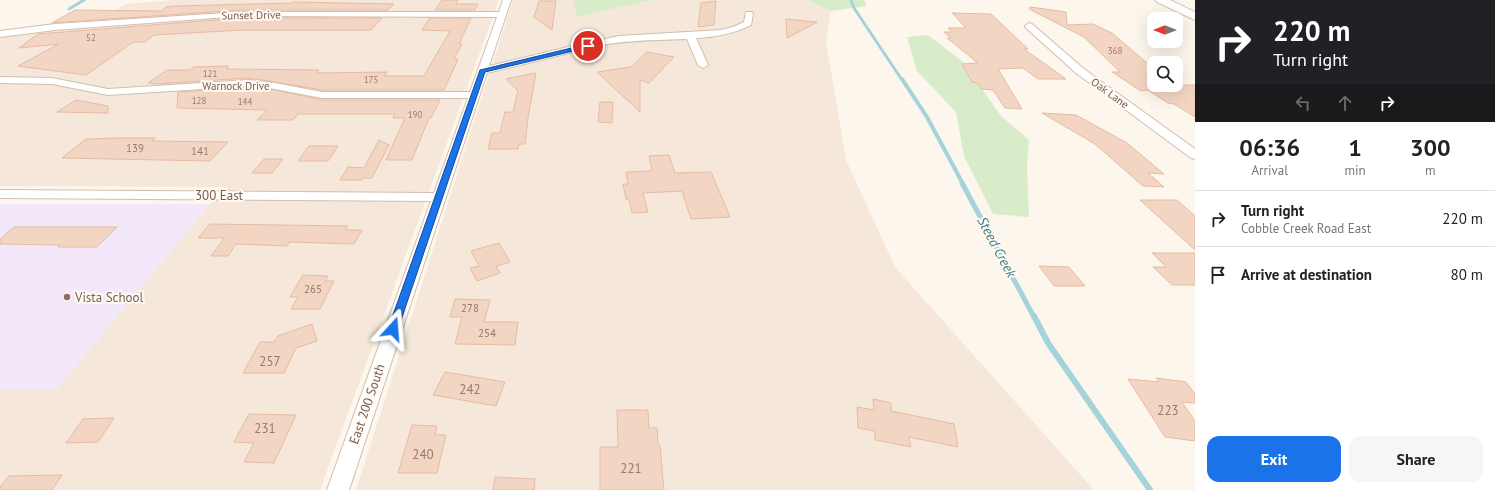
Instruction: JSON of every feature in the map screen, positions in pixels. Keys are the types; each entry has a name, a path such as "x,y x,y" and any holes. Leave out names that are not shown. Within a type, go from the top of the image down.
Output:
{"street":[{"name":"East 200 South","path":"338,490 507,0"},
{"path":"1161,0 1195,16"},
{"name":"Sunset Drive","path":"0,34 54,27 242,14 502,15"},
{"path":"482,71 620,39 719,34 739,29 748,23 749,14"},
{"name":"Oak Lane","path":"1029,26 1080,71 1195,155"},
{"path":"690,35 703,65"},
{"name":"Warnock Drive","path":"0,80 52,81 108,92 249,83 275,86 322,95 473,95"},
{"name":"300 East","path":"0,194 438,197"}],"shaded area":[{"path":"174,0 499,0 320,490 0,490 0,390 56,390 224,187 0,186 0,35 97,23 125,4"},
{"path":"513,0 573,0 577,17 652,0 807,0 831,11 826,42 846,160 895,267 1094,490 356,490"},
{"name":"Vista School","path":"0,204 210,204 56,390 0,390"}],"green space":[{"path":"573,0 652,0 577,17"},
{"path":"807,0 864,0 867,6 831,11"},
{"path":"928,35 963,62 1001,116 1029,140 1027,166 1029,217 993,214 964,156 956,112 917,71 907,37"}],"building":[{"path":"442,0 458,0 456,4 478,4 475,10 435,10"},
{"path":"539,1 556,1 552,30 534,17"},
{"path":"716,1 714,25 698,27 701,3"},
{"path":"294,2 394,4 388,10 241,10 52,23 75,10 162,11 166,7 176,6"},
{"path":"1030,7 1066,12 1067,25 1093,24 1112,33 1147,63 1147,90 1141,91 1112,72 1120,72 1084,37 1029,9"},
{"path":"952,13 991,14 1028,49 1024,49 1066,79 1038,79 1023,68 998,69 1022,109 1005,108 993,90 981,89 978,83 972,82 962,64 978,63 947,38 951,38 944,32 953,32 948,28 966,28"},
{"path":"241,18 382,18 371,30 243,30 154,35 145,42 133,42 86,75 18,66 59,44 19,48 38,34"},
{"path":"430,18 471,18 459,44 462,44 454,59 458,59 444,90 322,90 249,78 156,84 148,83 167,70 190,70 194,67 229,66 226,69 319,70 317,73 387,72 384,76 424,76 450,31 422,30"},
{"path":"786,19 817,22 787,38"},
{"path":"647,52 674,57 649,83 640,80 640,112 597,72 631,67"},
{"path":"536,73 525,144 519,144 518,149 488,149 492,133 500,133 505,112 513,112 518,91 506,79"},
{"path":"1183,85 1195,85 1195,117 1174,104 1168,103 1151,92 1183,92"},
{"path":"249,88 275,90 322,100 440,100 431,118 429,118 412,160 386,160 405,118 393,118 395,114 298,114 293,120 257,120 267,110 177,108 178,92"},
{"path":"76,100 108,106 108,113 57,112"},
{"path":"600,102 613,102 612,123 598,122"},
{"path":"1042,113 1076,115 1127,143 1164,174 1148,173 1164,187 1143,186 1095,144"},
{"path":"155,138 152,141 228,142 210,161 62,158 86,139"},
{"path":"379,140 389,145 372,178 363,178 362,180 340,180 348,167 364,168"},
{"path":"309,146 338,146 328,161 298,161"},
{"path":"669,155 675,173 711,172 730,217 691,219 682,191 643,193 648,212 632,213 629,199 626,199 623,184 628,184 626,172 652,171 649,156"},
{"path":"264,159 283,159 272,173 252,173"},
{"path":"1140,200 1177,200 1195,216 1195,250"},
{"path":"210,224 348,226 345,230 362,230 354,244 289,242 287,246 236,244 228,256 211,256 224,238 198,238"},
{"path":"14,227 117,227 97,247 58,247 60,245 0,244 0,239"},
{"path":"499,243 510,262 496,266 500,273 477,281 470,268 479,266 471,251"},
{"path":"1152,253 1195,253 1195,285 1172,285 1153,267 1166,267"},
{"path":"1039,266 1069,267 1085,286 1054,286"},
{"path":"303,275 328,276 325,281 334,281 320,309 291,309 298,297 290,297"},
{"path":"455,299 490,300 484,322 518,322 515,345 455,344 462,317 450,317"},
{"path":"312,324 317,341 296,348 284,373 243,373 260,342 274,342 278,336"},
{"path":"445,372 505,382 496,406 433,395"},
{"path":"1156,378 1186,382 1195,394 1195,403 1182,402 1195,421 1195,441 1165,437 1128,379 1159,382"},
{"path":"873,399 891,403 891,411 954,424 958,447 909,437 911,447 875,440 875,431 858,428 857,407 874,410"},
{"path":"617,410 648,410 649,428 657,428 664,490 600,490 600,447 618,447"},
{"path":"249,414 296,415 274,463 244,462 254,443 234,442"},
{"path":"114,418 98,442 66,443 83,419"},
{"path":"412,425 437,426 435,435 446,435 437,473 398,473"},
{"path":"62,475 52,490 0,490 0,487 9,476"},
{"path":"495,477 535,479 534,490 493,490"}],"waterway":[{"path":"69,9 84,0"},
{"name":"Steed Creek","path":"851,0 854,8 902,80"},
{"name":"Steed Creek","path":"902,79 927,117 963,184"},
{"name":"Steed Creek","path":"962,183 1034,317"},
{"name":"Steed Creek","path":"1034,316 1048,343 1150,490"}],"place":[{"name":"Vista School","path":"67,297"}],"route":[{"path":"393,329 482,71 588,46"}]}
